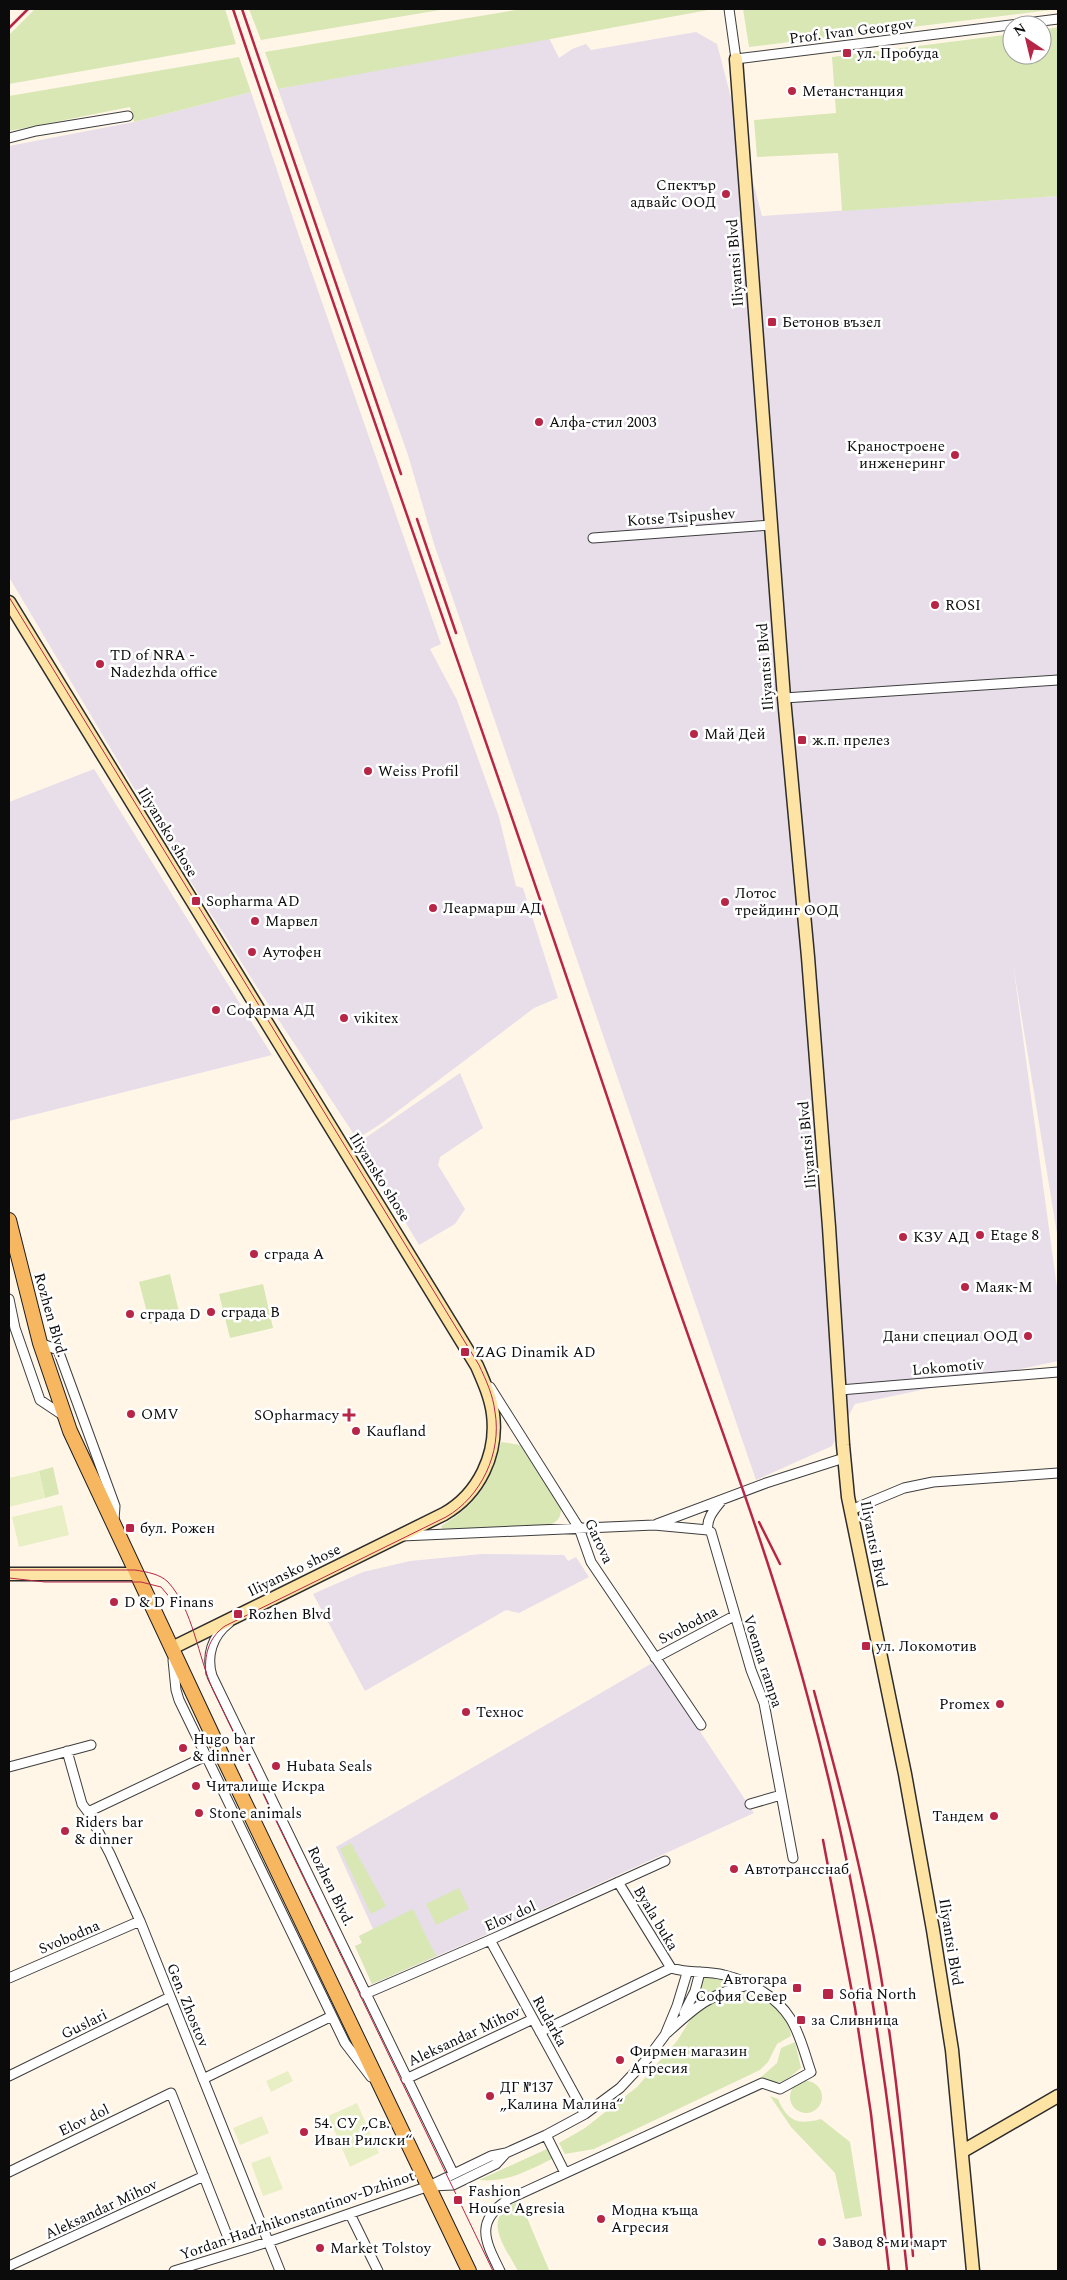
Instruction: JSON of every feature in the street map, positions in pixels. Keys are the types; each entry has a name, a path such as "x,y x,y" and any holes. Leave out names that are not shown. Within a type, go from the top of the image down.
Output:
{"main road":[{"name":"Rozhen Blvd.","path":"9,1220 40,1343 66,1417 172,1648 470,2271"}],"street":[{"name":"Iliyantsi Blvd","path":"729,9 736,60 784,698 808,958 844,1458 851,1510 905,1774 933,1930 952,2050 973,2271"},
{"name":"Prof. Ivan Georgov","path":"736,60 1058,19"},
{"path":"9,138 128,116"},
{"name":"Kotse Tsipushev","path":"593,538 771,524"},
{"name":"Iliyansko shose","path":"9,602 477,1366 493,1414 492,1448 484,1470 474,1489 460,1504 399,1537 172,1648"},
{"path":"784,698 1058,680"},
{"path":"9,1299 14,1328 40,1400 66,1417"},
{"name":"Rozhen Blvd.","path":"40,1343 58,1350 115,1506 113,1523"},
{"name":"Garova","path":"477,1366 579,1528 591,1562 701,1726"},
{"name":"Lokomotiv","path":"840,1390 1058,1372"},
{"path":"654,1525 844,1458"},
{"path":"851,1510 904,1488 933,1482 1058,1473"},
{"path":"711,1534 707,1524 722,1500"},
{"path":"399,1537 654,1525 711,1534"},
{"name":"Voenna rampa","path":"711,1534 734,1616 751,1670 764,1703 793,1858"},
{"path":"9,1574 137,1574"},
{"name":"Rozhen Blvd.","path":"237,1616 224,1626 212,1645 208,1660 212,1676 453,2173"},
{"name":"Svobodna","path":"655,1658 734,1616"},
{"name":"Rozhen Blvd.","path":"172,1648 176,1690 206,1756 345,2043 387,2096"},
{"path":"9,1767 91,1745"},
{"name":"Gen. Zhostov","path":"67,1751 82,1804 88,1812 140,1922 280,2271"},
{"path":"88,1812 206,1756"},
{"path":"750,1804 781,1795"},
{"name":"Elov dol","path":"365,1994 490,1940 664,1860"},
{"name":"Byala buka","path":"618,1882 671,1968"},
{"name":"Svobodna","path":"9,1978 140,1922"},
{"name":"Rudarka","path":"490,1940 585,2114"},
{"path":"500,2271 485,2236 488,2219 500,2204 762,2083 780,2089 811,2072 791,2018 770,1996 723,1974 687,1973 671,1968"},
{"name":"Aleksandar Mihov","path":"540,2032 671,1968"},
{"path":"679,2022 691,1999 700,1972"},
{"path":"429,2186 491,2156 506,2153 546,2135 585,2114 620,2088 648,2058 665,2034 677,2006 687,1973"},
{"path":"665,2034 693,2008 713,1996 731,1989 750,1985"},
{"name":"Guslari","path":"9,2076 170,1997"},
{"path":"203,2079 332,2016"},
{"name":"Aleksandar Mihov","path":"406,2079 533,2019"},
{"name":"Elov dol","path":"9,2172 171,2093 204,2176"},
{"path":"963,2152 1058,2096"},
{"path":"546,2135 565,2173"},
{"path":"429,2186 454,2185 496,2164 506,2153"},
{"path":"204,2176 226,2235"},
{"name":"Aleksandar Mihov","path":"9,2266 204,2176"},
{"name":"Yordan Hadzhikonstantinov-Dzhinot","path":"174,2271 268,2242 429,2186"},
{"path":"350,2214 378,2271"}],"shaded area":[{"path":"696,32 717,44 762,216 1058,196 1058,1240 1013,964 1058,1295 1058,1361 855,1404 832,1446 756,1480 434,544 408,455 278,89 549,38 559,58 572,49 586,44 591,50"},
{"path":"251,92 441,644 430,649 457,700 499,817 516,886 523,888 558,998 534,1008 382,1123 357,1139 255,984 166,842 9,577 9,146 134,122"},
{"path":"94,769 272,1055 9,1121 9,802"},
{"path":"460,1073 483,1128 440,1157 438,1165 465,1209 455,1224 419,1245 358,1143"},
{"path":"482,1554 564,1555 568,1561 576,1557 589,1577 519,1613 506,1610 365,1691 313,1594 363,1572 410,1561"},
{"path":"654,1662 754,1813 495,1931 372,1984 355,1946 362,1943 359,1936 373,1929 336,1847"}],"green space":[{"path":"35,9 225,9 236,44 9,84 9,35"},
{"path":"249,9 446,9 261,40"},
{"path":"522,9 714,9 278,89 265,52"},
{"path":"743,9 1058,9 1002,15 749,47"},
{"path":"1058,27 1058,196 842,211 838,153 757,157 754,120 836,113 832,57 1002,35 1002,65 1052,65 1052,28"},
{"path":"239,57 251,92 134,122 130,107 9,131 9,96"},
{"path":"170,1274 180,1316 150,1324 139,1282"},
{"path":"263,1284 273,1328 230,1338 219,1294"},
{"path":"501,1442 521,1445 561,1508 558,1519 550,1525 443,1530 441,1526 465,1509 481,1491 493,1469"},
{"path":"53,1467 59,1494 45,1498 39,1471"},
{"path":"39,1471 45,1498 9,1507 9,1478"},
{"path":"62,1505 69,1535 19,1547 12,1517"},
{"path":"351,1843 386,1906 371,1914 340,1849"},
{"path":"459,1888 469,1909 436,1925 426,1904"},
{"path":"413,1909 436,1956 372,1984 355,1946 362,1943 359,1936"},
{"path":"703,1977 722,1978 737,1983 719,1989 694,2002"},
{"path":"746,1989 761,1996 775,2006 786,2020 791,2036 777,2044 768,2062 760,2070 594,2149 565,2154 559,2143 585,2128 637,2087 677,2041 697,2009 712,1999"},
{"path":"795,2042 801,2068 787,2079 778,2082 760,2078 777,2063 781,2048"},
{"path":"288,2071 293,2081 271,2092 266,2081"},
{"path":"806,2081 818,2085 822,2097 818,2109 806,2113 794,2109 790,2097 794,2085"},
{"path":"770,2096 778,2099 786,2113 795,2120 806,2122 821,2119 850,2142 862,2216 845,2219 835,2173 791,2127"},
{"path":"357,2103 379,2153 350,2167 328,2116"},
{"path":"262,2116 269,2133 240,2145 233,2128"},
{"path":"549,2148 554,2158 536,2167 508,2178 479,2180"},
{"path":"270,2156 283,2189 263,2196 251,2163"},
{"path":"520,2201 549,2270 518,2271 498,2232 500,2215 508,2207"}],"tram line":[{"path":"9,597 479,1365 494,1406 496,1427 492,1458 479,1486 469,1498 446,1517 225,1626 215,1636 208,1648 206,1675"},
{"path":"9,1570 135,1570 161,1577 168,1582 176,1593 189,1619 213,1690 493,2271"},
{"path":"9,1578 45,1582 141,1582 161,1587 172,1600"}],"railway":[{"path":"9,28 28,9"},
{"path":"233,9 596,1062 666,1273 772,1575 791,1636 826,1768 857,1911 870,1982 891,2126 907,2271"},
{"path":"242,9 401,474"},
{"path":"417,519 456,633"},
{"path":"759,1522 780,1564"},
{"path":"814,1691 853,1839 877,1951 897,2089 913,2256"},
{"path":"823,1840 855,2008 871,2114 889,2271"}],"place":[{"name":"ул. Пробуда","path":"847,53"},
{"name":"Метанстанция","path":"792,91"},
{"name":"Спектър адвайс ООД","path":"726,194"},
{"name":"Бетонов възел","path":"772,322"},
{"name":"Алфа-стил 2003","path":"539,422"},
{"name":"Краностроене инженеринг","path":"955,455"},
{"name":"ROSI","path":"935,605"},
{"name":"TD of NRA - Nadezhda office","path":"100,664"},
{"name":"Май Дей","path":"694,734"},
{"name":"ж.п. прелез","path":"802,740"},
{"name":"Weiss Profil","path":"368,771"},
{"name":"Sopharma AD","path":"196,901"},
{"name":"Лотос трейдинг ООД","path":"725,902"},
{"name":"Леармарш АД","path":"433,908"},
{"name":"Марвел","path":"255,921"},
{"name":"Аутофен","path":"252,952"},
{"name":"Софарма АД","path":"216,1010"},
{"name":"vikitex","path":"344,1018"},
{"name":"Etage 8","path":"980,1235"},
{"name":"КЗУ АД","path":"903,1237"},
{"name":"сграда А","path":"254,1254"},
{"name":"Маяк-М","path":"965,1287"},
{"name":"сграда В","path":"211,1312"},
{"name":"сграда D","path":"130,1314"},
{"name":"Дани специал ООД","path":"1028,1336"},
{"name":"ZAG Dinamik AD","path":"465,1352"},
{"name":"OMV","path":"131,1414"},
{"name":"SOpharmacy","path":"349,1415"},
{"name":"Kaufland","path":"356,1431"},
{"name":"бул. Рожен","path":"130,1528"},
{"name":"D & D Finans","path":"114,1602"},
{"name":"Rozhen Blvd","path":"238,1614"},
{"name":"ул. Локомотив","path":"866,1646"},
{"name":"Promex","path":"1000,1704"},
{"name":"Технос","path":"466,1712"},
{"name":"Hugo bar & dinner","path":"183,1748"},
{"name":"Hubata Seals","path":"276,1766"},
{"name":"Читалище Искра","path":"196,1786"},
{"name":"Stone animals","path":"199,1813"},
{"name":"Тандем","path":"994,1816"},
{"name":"Riders bar & dinner","path":"65,1831"},
{"name":"Автотрансснаб","path":"734,1869"},
{"name":"Автогара София Север","path":"797,1988"},
{"name":"Sofia North","path":"828,1994"},
{"name":"за Сливница","path":"801,2020"},
{"name":"Фирмен магазин Агресия","path":"620,2060"},
{"name":"ДГ №137 „Калина Малина“","path":"490,2096"},
{"name":"54. СУ „Св. Иван Рилски“","path":"304,2132"},
{"name":"Fashion House Agresia","path":"458,2200"},
{"name":"Модна къща Агресия","path":"601,2219"},
{"name":"Завод 8-ми март","path":"822,2242"},
{"name":"Market Tolstoy","path":"320,2248"}]}
